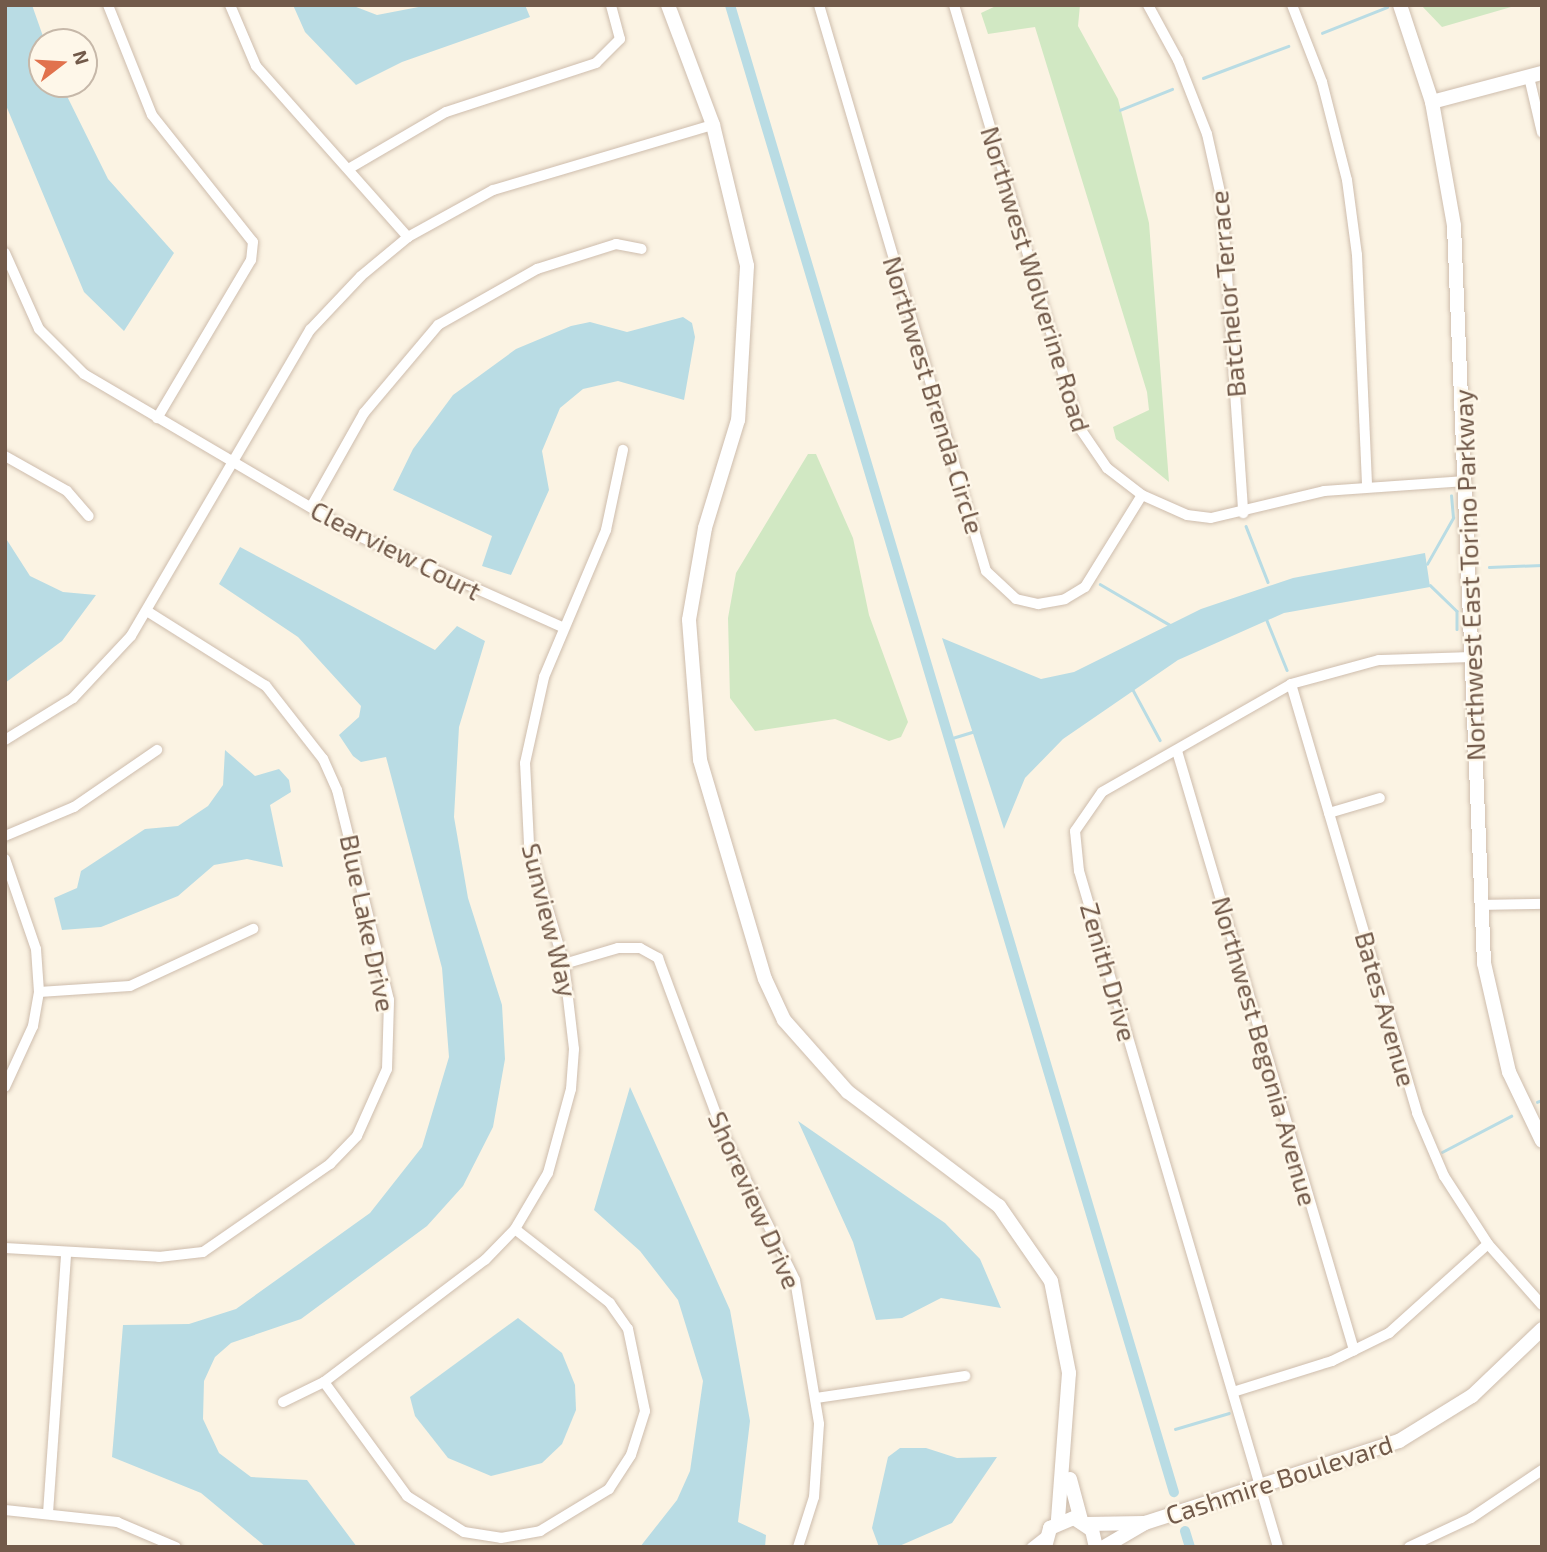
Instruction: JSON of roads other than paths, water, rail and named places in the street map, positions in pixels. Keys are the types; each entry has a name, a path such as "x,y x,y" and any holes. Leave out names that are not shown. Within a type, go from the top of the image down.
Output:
{"street":[{"path":"108,5 152,115 253,242 251,260 157,418"},
{"path":"230,5 256,66 350,168 408,237"},
{"path":"350,168 446,112 596,63 620,39 611,5"},
{"path":"668,5 713,125 741,229 748,315 738,420 705,528 689,620 700,760 765,979 784,1020 848,1092 999,1206 1051,1281 1067,1342 1066,1457 1058,1521 1046,1542 1032,1547"},
{"name":"Northwest Brenda Circle","path":"819,5 986,571 1016,599 1038,604 1065,599 1085,587 1142,495"},
{"name":"Northwest Wolverine Road","path":"954,5 1079,427 1090,451 1142,495 1187,515 1243,513 1367,487 1466,481"},
{"name":"Batchelor Terrace","path":"1148,5 1178,60 1207,134 1222,201 1243,513"},
{"path":"1292,5 1322,82 1347,180 1357,255 1367,487"},
{"name":"Northwest East Torino Parkway","path":"1400,5 1432,102 1454,226 1474,657 1482,905 1496,1032 1542,1141"},
{"path":"1432,102 1536,75 1542,133"},
{"path":"5,740 73,698 147,611 331,303 408,237 493,190 713,125"},
{"path":"311,506 371,402 438,325 537,269 616,244 642,249"},
{"name":"Clearview Court","path":"5,253 39,329 62,356 157,418 311,506 447,579 564,628"},
{"name":"Sunview Way","path":"283,1402 324,1382 444,1294 515,1229 548,1173 571,1089 572,1002 564,964 529,844 524,801 532,721 564,628 606,530 623,450"},
{"path":"5,456 67,491 89,516"},
{"name":"Blue Lake Drive","path":"5,1248 181,1257 221,1244 357,1136 387,1069 391,1037 389,1000 351,840 323,759 266,686 147,611"},
{"name":"Zenith Drive","path":"1278,1547 1073,843 1093,799 1290,684 1379,660 1474,657"},
{"name":"Bates Avenue","path":"1290,684 1417,1113 1444,1176 1488,1244 1542,1305"},
{"path":"5,836 74,807 157,750"},
{"name":"Northwest Begonia Avenue","path":"1177,751 1354,1350"},
{"path":"1329,813 1380,798"},
{"path":"5,859 33,936 39,992 33,1026 5,1087"},
{"path":"1482,905 1542,904"},
{"path":"39,992 130,986 253,929"},
{"name":"Shoreview Drive","path":"564,964 640,948 668,973 707,1094 795,1280 816,1398 814,1497 798,1547"},
{"path":"324,1382 407,1496 464,1532 501,1538 540,1531 609,1489 631,1455 645,1411 628,1329 610,1303 515,1229"},
{"path":"1233,1392 1354,1350 1423,1306 1488,1244"},
{"path":"48,1513 66,1253"},
{"name":"Cashmire Boulevard","path":"1104,1547 1145,1523 1261,1488 1399,1441 1472,1396 1542,1329"},
{"path":"816,1398 965,1376"},
{"path":"1066,1457 1084,1522 1096,1547"},
{"path":"1409,1547 1471,1518 1542,1470"},
{"path":"5,1510 117,1522 176,1547"},
{"name":"Cashmire Boulevard","path":"1058,1521 1145,1523"}],"water":[{"path":"5,5 32,5 40,28 28,28 28,98 68,98 108,179 174,253 124,331 84,292 5,103"},
{"path":"293,5 351,5 377,15 429,5 525,5 530,17 402,62 356,85 305,32"},
{"path":"683,317 692,323 695,337 684,400 618,381 583,389 560,408 542,451 549,490 511,575 482,566 492,536 393,490 413,449 453,395 516,349 571,326 590,322 627,332"},
{"path":"5,537 30,576 63,592 96,595 62,641 5,683"},
{"path":"240,547 435,650 457,626 485,641 459,727 454,817 468,898 502,1005 505,1059 493,1127 463,1186 427,1226 301,1319 231,1343 215,1357 204,1381 203,1419 219,1453 251,1477 307,1480 357,1547 266,1547 201,1493 112,1457 123,1325 189,1324 236,1309 370,1213 422,1147 449,1057 442,968 386,757 361,762 353,756 339,735 359,717 361,706 298,637 219,584"},
{"path":"1425,553 1430,587 1284,613 1178,660 1063,739 1025,778 1004,829 942,638 1041,679 1074,672 1201,609 1293,578"},
{"path":"225,750 255,776 279,769 289,780 291,792 270,805 283,867 247,859 214,865 178,896 101,927 62,930 54,898 77,888 81,871 145,829 178,826 208,806 223,785"},
{"path":"630,1087 730,1310 750,1421 738,1522 766,1535 765,1547 640,1547 677,1500 690,1471 703,1381 678,1300 640,1251 594,1210"},
{"path":"798,1121 945,1223 980,1259 1001,1308 941,1298 902,1318 876,1320 853,1242"},
{"path":"518,1318 562,1353 575,1385 576,1410 562,1444 542,1463 491,1476 448,1458 415,1416 410,1397"},
{"path":"900,1448 926,1448 957,1458 997,1457 952,1523 897,1547 879,1547 872,1528 888,1457"}],"waterway":[{"path":"730,5 1174,1492"},
{"path":"1322,33 1387,7"},
{"path":"1203,78 1288,46"},
{"path":"1120,110 1172,89"},
{"path":"1427,564 1453,518 1451,496"},
{"path":"1246,526 1268,582"},
{"path":"1489,567 1542,565"},
{"path":"1100,584 1172,626"},
{"path":"1430,585 1457,611 1457,629"},
{"path":"1266,618 1287,670"},
{"path":"1132,688 1160,740"},
{"path":"949,739 975,731"},
{"path":"1537,1102 1542,1100"},
{"path":"1442,1152 1511,1116"},
{"path":"1175,1429 1229,1413"},
{"path":"1185,1531 1190,1547"}]}
